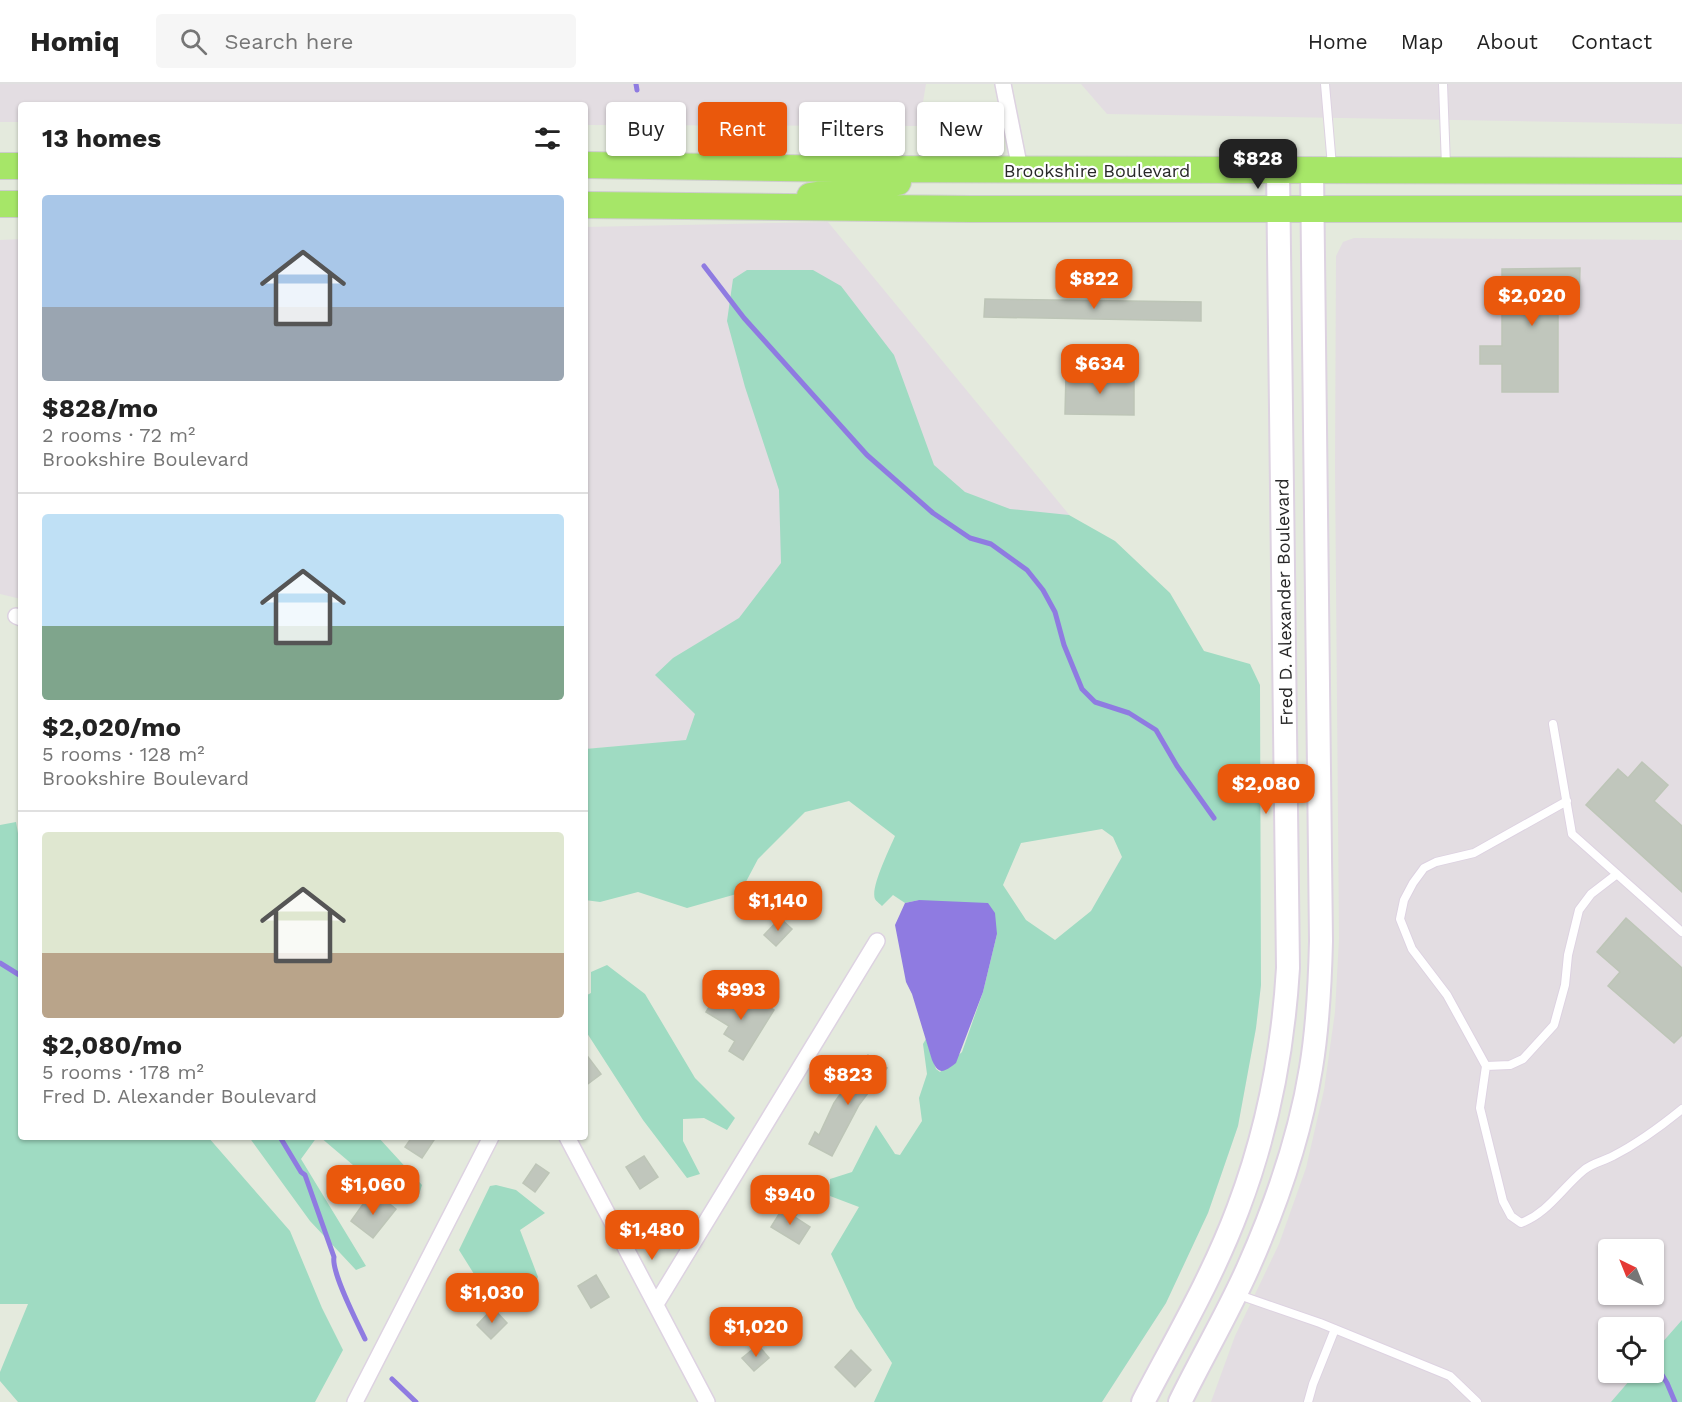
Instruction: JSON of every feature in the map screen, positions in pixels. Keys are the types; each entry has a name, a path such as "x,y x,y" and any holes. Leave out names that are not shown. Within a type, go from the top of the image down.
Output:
{"highway":[{"name":"Brookshire Boulevard","path":"588,165 1020,170 1682,171"},
{"path":"0,166 18,166"},
{"path":"738,207 899,182 952,184 999,182 1020,170"},
{"path":"1038,208 1041,196 1051,186 1093,183 1147,185 1191,170"},
{"path":"1556,208 1620,196 1682,193"},
{"path":"0,204 18,204"},
{"path":"588,205 1682,209"}],"main road":[{"name":"Fred D. Alexander Boulevard","path":"1143,1402 1238,1211 1268,1117 1278,1070 1286,1009 1288,968 1278,170"},
{"name":"Fred D. Alexander Boulevard","path":"1180,1402 1247,1269 1269,1214 1299,1123 1311,1070 1320,988 1312,208 1322,170"}],"street":[{"path":"1003,84 1020,170"},
{"path":"656,1304 877,940"},
{"path":"355,1402 489,1140"},
{"path":"569,1140 707,1402"}],"lane":[{"path":"1322,170 1325,84"},
{"path":"1443,84 1447,170"},
{"path":"1553,724 1572,834 1682,932"},
{"path":"1567,801 1474,853 1436,862 1424,868 1404,900 1400,919 1412,950 1447,995 1486,1066 1480,1108 1503,1202 1511,1216 1521,1223 1530,1219 1546,1208 1586,1168 1610,1158 1644,1138 1682,1109"},
{"path":"1486,1066 1510,1065 1523,1059 1554,1025 1565,985 1568,955 1579,910 1591,894 1617,874"},
{"path":"1235,1293 1335,1329 1450,1376 1477,1402"},
{"path":"1308,1402 1335,1329"}],"shaded area":[{"path":"0,84 926,84 923,102 917,102 917,126 905,126 905,102 799,102 799,126 787,126 787,102 698,102 698,125 686,125 686,102 606,102 606,125 588,125 588,102 18,102 18,122 0,122"},
{"path":"1081,84 1682,84 1682,124 1107,114"},
{"path":"828,222 1216,693 1261,985 1256,1028 1238,1126 1208,1213 1166,1303 1102,1402 933,1192 1164,782 912,722 588,749 588,227"},
{"path":"1354,238 1682,240 1682,1402 1211,1402 1235,1336 1279,1244 1306,1168 1324,1090 1335,1012 1339,939 1335,466 1336,256 1343,242"},
{"path":"18,239 18,598 0,594 0,240"},
{"path":"919,900 988,903 995,913 997,934 983,992 956,1063 942,1071 932,1060 912,994 906,982 895,925 905,903"}],"green space":[{"path":"747,270 813,270 841,286 894,355 934,465 965,492 1010,509 1069,515 1115,541 1170,593 1204,651 1250,664 1260,685 1261,985 1256,1028 1238,1126 1208,1213 1166,1303 1102,1402 874,1402 892,1363 856,1308 831,1254 859,1207 830,1196 830,1179 852,1172 876,1125 895,1154 900,1155 922,1121 919,1098 927,1074 923,1044 926,1039 936,1069 940,1072 962,1052 983,992 997,934 919,900 905,903 893,895 882,906 875,899 875,886 895,836 849,801 805,812 758,859 740,893 687,908 638,892 600,902 588,900 588,749 686,740 695,714 655,675 673,658 739,618 781,563 779,490 745,387 727,321 733,279","holes":["1102,829 1113,837 1122,857 1091,911 1055,940 1026,920 1003,885 1021,843"]},
{"path":"16,822 18,833 18,1140 211,1140 290,1231 322,1308 343,1350 315,1402 18,1402 0,1381 0,1372 28,1304 0,1304 0,825"},
{"path":"607,965 645,994 695,1078 735,1118 727,1130 704,1118 683,1119 683,1141 700,1174 687,1178 643,1120 588,1035 588,994 591,993 591,972"},
{"path":"251,1140 315,1140 301,1159 366,1266 356,1270 310,1221"},
{"path":"324,1140 381,1140 422,1185 418,1198 373,1182"},
{"path":"496,1185 516,1190 545,1213 520,1230 538,1277 528,1296 507,1302 479,1282 459,1250 490,1186"},
{"path":"1682,1320 1682,1402 1611,1402 1627,1383 1664,1383 1664,1340"}],"building":[{"path":"1580,268 1579,307 1558,307 1558,392 1502,392 1502,364 1480,364 1480,346 1502,346 1502,269"},
{"path":"985,299 1201,302 1201,321 984,317"},
{"path":"1066,374 1134,375 1134,415 1065,414"},
{"path":"1642,762 1668,785 1654,801 1682,826 1682,892 1586,805 1618,769 1628,778"},
{"path":"780,918 792,929 776,946 764,935"},
{"path":"1626,918 1682,968 1682,1035 1674,1043 1608,986 1620,972 1597,952"},
{"path":"718,992 745,1008 752,996 774,1010 743,1060 729,1051 735,1041 724,1034 729,1026 706,1012"},
{"path":"868,1055 887,1068 859,1105 832,1156 809,1144 815,1132 819,1135 834,1103"},
{"path":"588,1057 601,1074 588,1084"},
{"path":"410,1140 434,1140 422,1158 405,1147"},
{"path":"644,1156 658,1177 640,1189 626,1167"},
{"path":"536,1164 549,1173 535,1192 523,1183"},
{"path":"368,1197 376,1203 381,1197 396,1209 373,1238 351,1221"},
{"path":"784,1206 797,1214 795,1217 810,1227 799,1244 771,1227"},
{"path":"596,1275 609,1297 591,1308 578,1286"},
{"path":"493,1308 507,1323 491,1339 477,1325"},
{"path":"758,1345 769,1358 754,1371 742,1358"},
{"path":"851,1350 871,1370 855,1387 835,1367"}],"waterway":[{"path":"636,84 637,90"},
{"path":"704,266 744,318 867,455 933,513 970,538 991,544 1027,570 1043,590 1055,612 1064,645 1082,689 1095,702 1129,713 1156,730 1177,766 1214,818"},
{"path":"0,963 18,974"},
{"path":"282,1140 305,1175 334,1257 340,1285 365,1339"},
{"path":"1664,1378 1675,1402"},
{"path":"392,1379 416,1402"}]}
